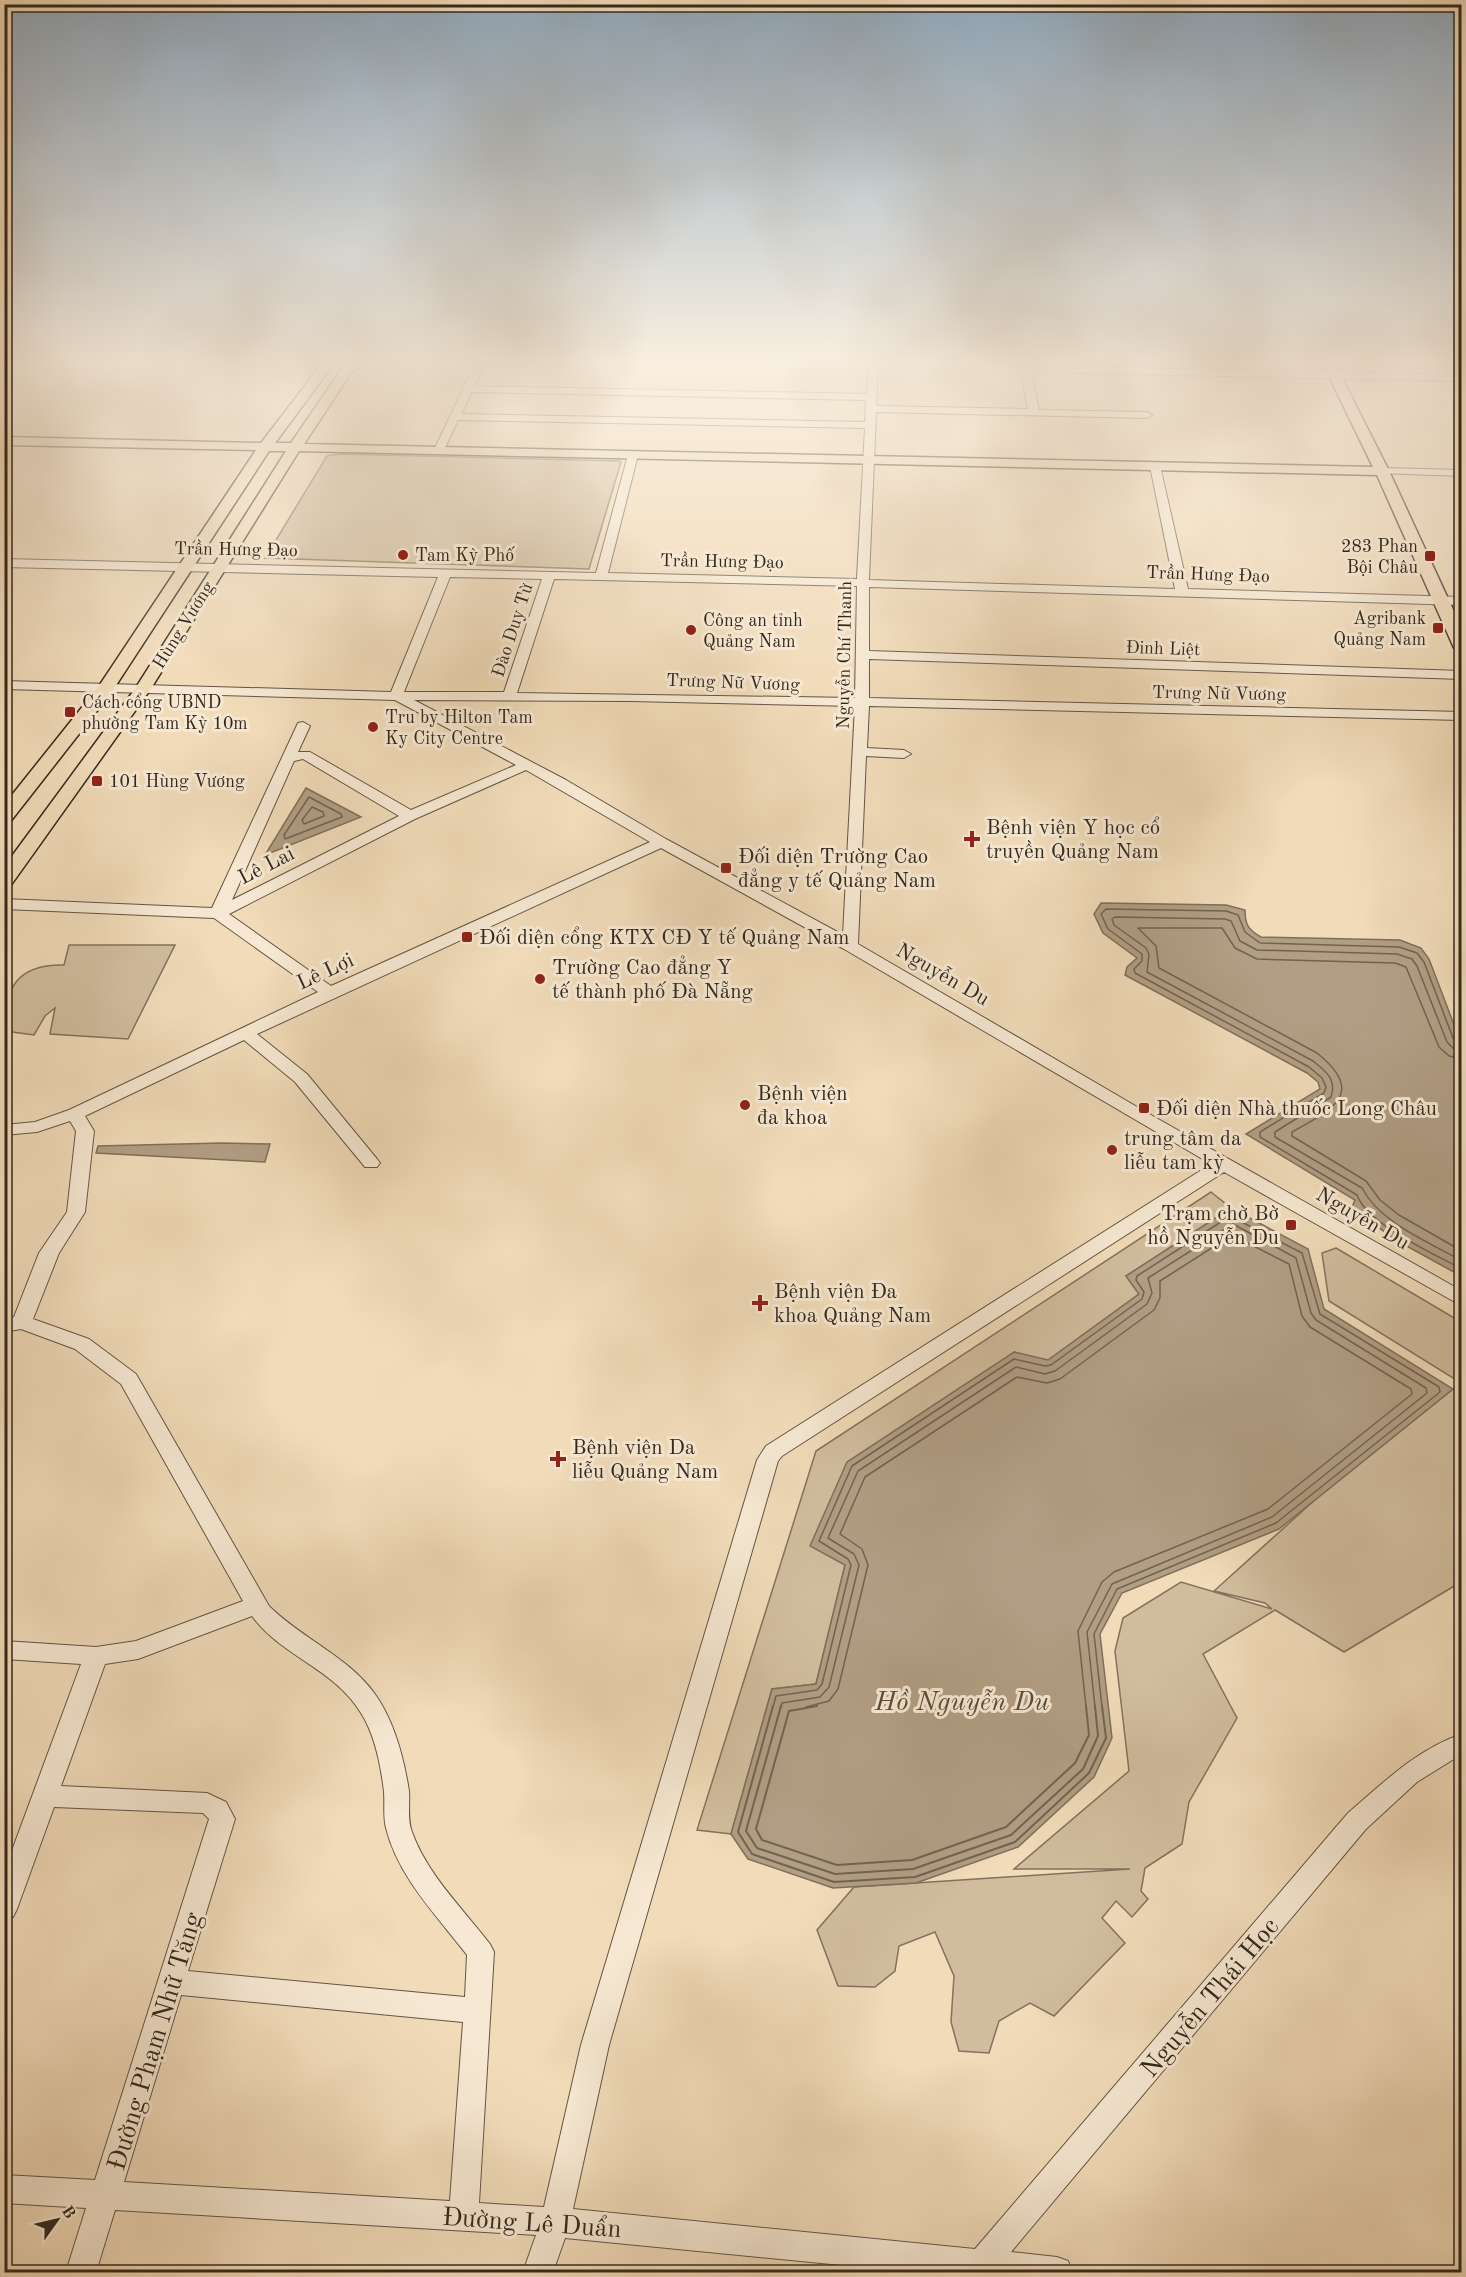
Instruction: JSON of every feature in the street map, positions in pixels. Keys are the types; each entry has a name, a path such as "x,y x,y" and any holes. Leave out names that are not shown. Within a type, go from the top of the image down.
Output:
{"main road":[{"name":"Hùng Vương","path":"4,818 105,689 250,470"},
{"name":"Hùng Vương","path":"4,881 142,690 280,470"},
{"path":"1349,470 1383,471 1461,648"}],"street":[{"path":"601,576 629,470"},
{"name":"Nguyễn Chí Thanh","path":"850,946 864,655 863,583 869,470"},
{"path":"1157,470 1161,482 1182,591"},
{"path":"1383,471 1461,473"},
{"name":"Trần Hưng Đạo","path":"4,563 1182,591 1461,601"},
{"path":"396,696 446,573"},
{"name":"Đào Duy Từ","path":"509,696 549,575"},
{"name":"Đinh Liệt","path":"864,655 1461,675"},
{"name":"Trưng Nữ Vương","path":"4,685 396,696 509,696 1461,716"},
{"name":"Nguyễn Du","path":"396,696 527,765 850,946 1461,1300"},
{"path":"303,726 218,913 330,993"},
{"path":"859,752 904,754"},
{"path":"289,757 304,755 410,816"},
{"name":"Lê Lai","path":"4,904 218,913 410,816 527,765"},
{"name":"Lê Lợi","path":"4,1130 36,1127 75,1114 330,993 661,842"},
{"path":"247,1034 301,1078 370,1163"},
{"path":"75,1114 85,1131 76,1212 49,1253 13,1323 82,1344 129,1379 257,1605 273,1625 336,1671 364,1696 383,1734 396,1791 399,1829 412,1861 482,1952 464,2216"},
{"path":"538,2272 555,2222 595,2045 768,1460 774,1451 786,1443 1224,1164"},
{"path":"4,1650 96,1656 138,1650 257,1605"},
{"path":"4,1909 96,1656"},
{"name":"Nguyễn Thái Học","path":"978,2268 1357,1821 1408,1775 1461,1744"},
{"name":"Đường Phạm Nhữ Tăng","path":"45,1796 207,1803 217,1809 222,1819 81,2272"},
{"path":"172,1982 477,2010"},
{"name":"Đường Lê Duẩn","path":"4,2189 555,2222 978,2268 1057,2272"}],"shaded area":[{"path":"318,470 619,470 589,569 265,558"},
{"path":"69,945 175,945 128,1039 50,1034 55,1008 45,1016 34,1035 5,1031 7,1002 16,982 24,974 35,969 64,965"},
{"path":"1211,1192 1231,1208 1126,1276 1139,1294 1047,1361 1014,1352 845,1565 816,1684 772,1689 731,1834 697,1830 816,1451"},
{"path":"1336,1248 1461,1322 1461,1383 1329,1301 1322,1253"},
{"path":"1453,1389 1461,1392 1461,1582 1344,1652 1275,1610 1203,1654 1237,1718 1189,1802 1182,1844 1145,1868 1141,1891 1148,1899 1132,1917 1116,1901 1102,1918 1125,1943 1054,2016 1030,2003 999,2021 989,2053 959,2051 951,2022 954,1976 935,1932 899,1946 895,1971 875,1987 838,1986 817,1930 854,1887 1130,1869 1014,1869 1129,1771 1115,1651 1123,1618 1181,1582 1272,1609 1265,1603 1214,1591 1317,1498"}],"water":[{"path":"306,788 361,817 265,855"},
{"path":"1101,903 1226,905 1245,910 1248,926 1261,937 1400,940 1421,948 1429,959 1461,1043 1461,1276 1394,1239 1352,1207 1355,1200 1246,1134 1320,1089 1318,1082 1307,1073 1125,975 1127,967 1137,958 1103,933 1094,914"},
{"path":"270,1144 265,1162 96,1153 98,1146"},
{"name":"Hồ Nguyễn Du","path":"1231,1208 1308,1249 1324,1309 1453,1389 1279,1529 1122,1593 1100,1634 1112,1738 1094,1777 1018,1847 916,1883 833,1888 748,1859 731,1834 772,1689 816,1684 845,1565 810,1546 847,1462 1014,1352 1048,1360 1139,1294 1126,1276"}],"place":[{"name":"Tam Kỳ Phố","path":"403,555"},
{"name":"283 Phan Bội Châu","path":"1430,556"},
{"name":"Agribank Quảng Nam","path":"1438,628"},
{"name":"Công an tỉnh Quảng Nam","path":"691,630"},
{"name":"Cách cổng UBND phường Tam Kỳ 10m","path":"70,712"},
{"name":"Tru by Hilton Tam Ky City Centre","path":"373,727"},
{"name":"101 Hùng Vương","path":"97,781"},
{"name":"Bệnh viện Y học cổ truyền Quảng Nam","path":"972,839"},
{"name":"Đối diện Trường Cao đẳng y tế Quảng Nam","path":"726,868"},
{"name":"Đối diện cổng KTX CĐ Y tế Quảng Nam","path":"467,937"},
{"name":"Trường Cao đẳng Y tế thành phố Đà Nẵng","path":"540,979"},
{"name":"Bệnh viện đa khoa","path":"745,1105"},
{"name":"Đối diện Nhà thuốc Long Châu","path":"1144,1108"},
{"name":"trung tâm da liễu tam kỳ","path":"1112,1150"},
{"name":"Trạm chờ Bờ hồ Nguyễn Du","path":"1291,1225"},
{"name":"Bệnh viện Đa khoa Quảng Nam","path":"760,1303"},
{"name":"Bệnh viện Da liễu Quảng Nam","path":"558,1459"}]}
